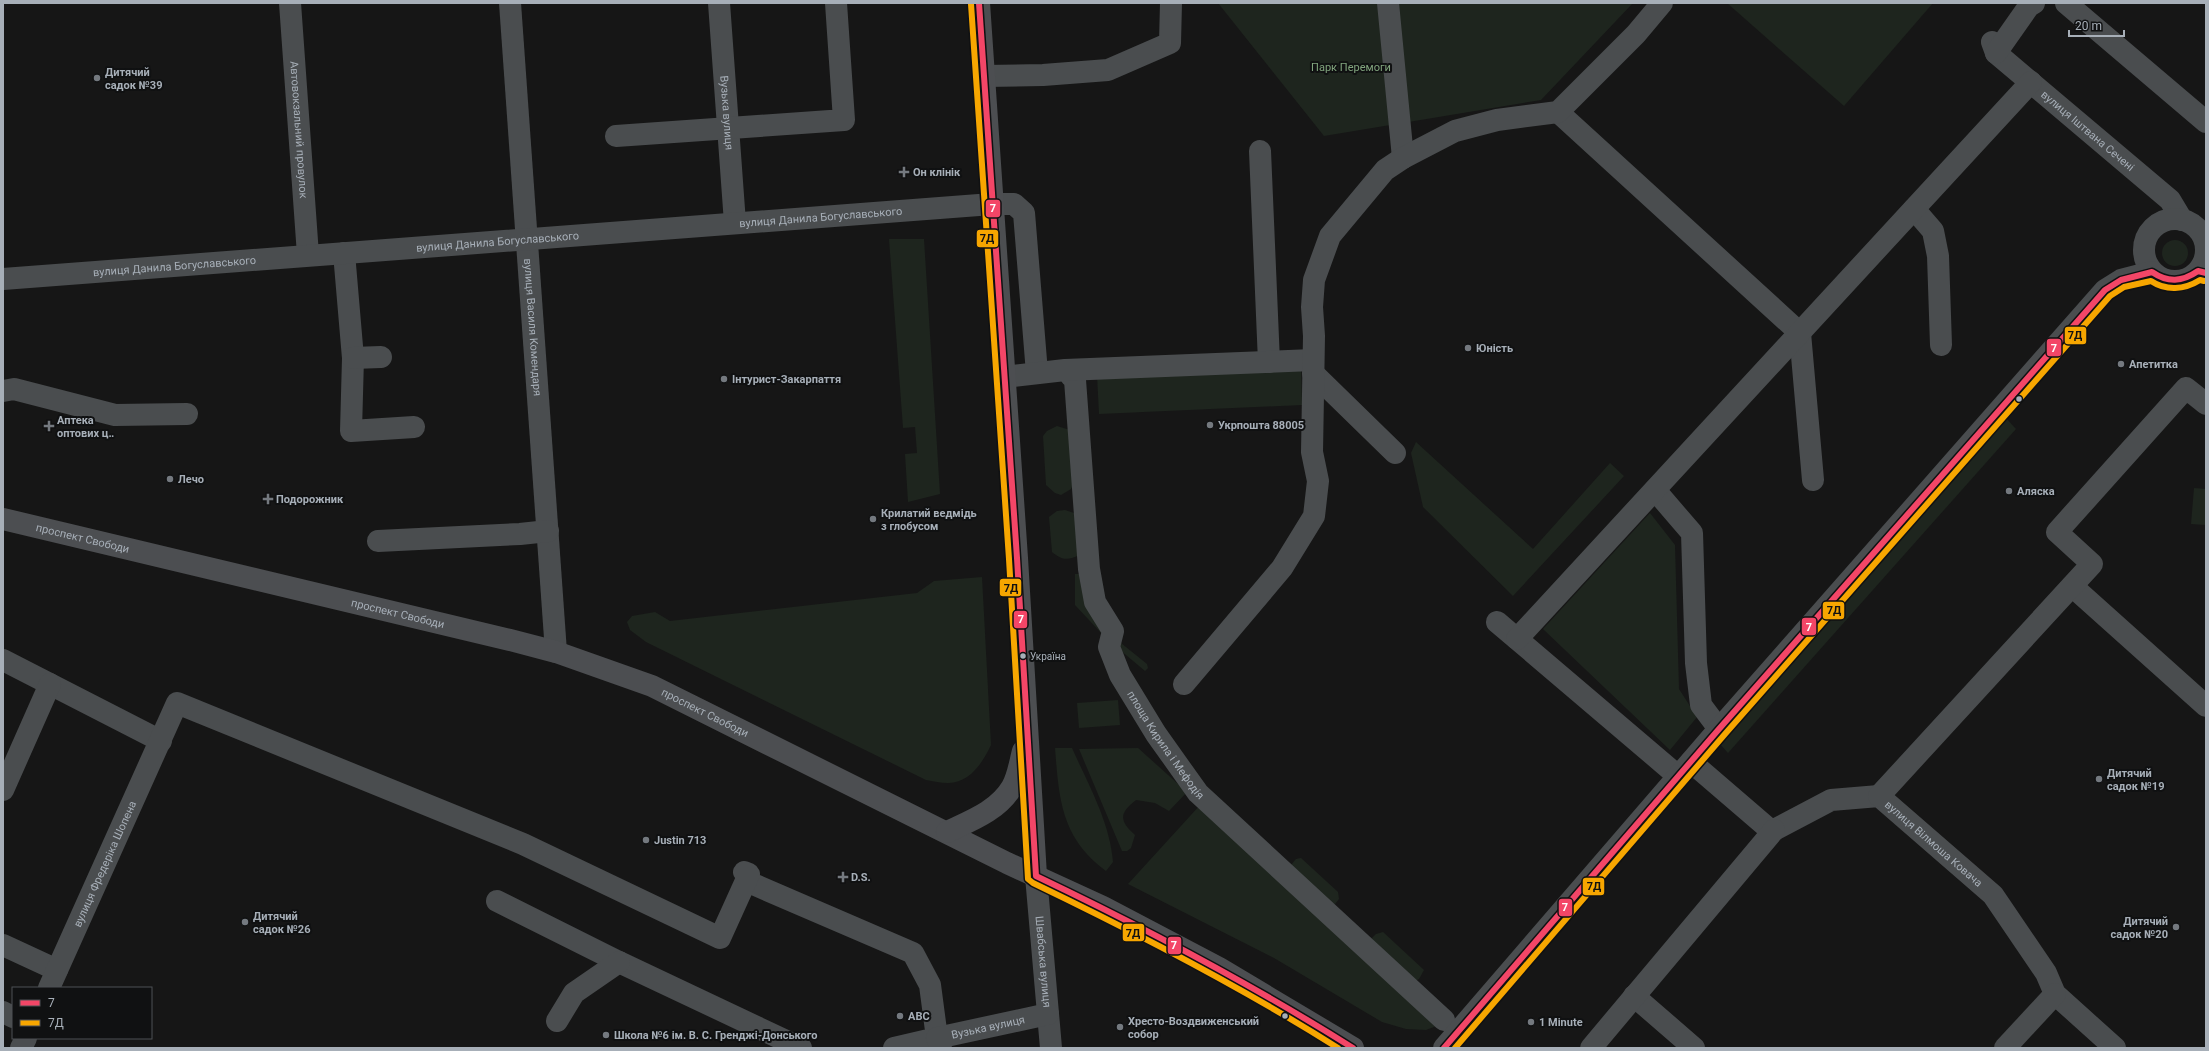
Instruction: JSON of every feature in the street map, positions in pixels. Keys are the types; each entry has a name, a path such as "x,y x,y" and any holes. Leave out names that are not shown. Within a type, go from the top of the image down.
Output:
{"main road":[{"path":"979,3 1036,876"},
{"name":"проспект Свободи","path":"3,519 556,652 652,686 1103,908 1219,968 1353,1048"},
{"path":"947,832 980,817 1002,799 1012,787 1028,739"}],"street":[{"name":"Автовокзальний провулок","path":"290,3 308,255"},
{"name":"вулиця Василя Комендаря","path":"510,3 556,652"},
{"name":"Вузька вулиця","path":"720,3 735,223"},
{"path":"616,136 844,120 836,3"},
{"path":"984,76 1043,75 1108,70 1170,43 1171,3"},
{"path":"1388,3 1403,158"},
{"path":"1643,26 1645,3"},
{"path":"1184,684 1282,568 1314,516 1318,481 1312,452 1312,307 1314,280 1330,236 1385,170 1403,158 1455,131 1497,120 1558,112 1643,26 1662,3"},
{"name":"вулиця Іштвана Сечені","path":"2034,3 2029,6 1994,48 2031,82 2170,200 2182,220"},
{"path":"2066,3 2206,122"},
{"path":"1517,639 2031,82"},
{"path":"1558,112 1800,333 1813,480"},
{"path":"1260,151 1269,362"},
{"name":"вулиця Данила Богуславського","path":"3,279 735,223 992,204 1014,204 1024,213 1037,373"},
{"path":"1914,209 1933,231 1938,256 1941,345"},
{"path":"2182,220 2189,223 2202,235 2205,244 2202,272 2186,279 2170,281 2160,278 2152,272 2144,254 2148,235 2162,222 2182,220"},
{"path":"344,253 353,358 352,431 414,427"},
{"path":"1444,1048 1684,769 2105,290 2120,280 2152,272"},
{"path":"353,358 381,357"},
{"path":"1004,377 1065,370 1269,362 1313,366 1394,453"},
{"name":"площа Кирила і Мефодія","path":"1071,376 1075,380 1089,569 1095,602 1113,631 1109,647 1120,675 1156,734 1198,793 1444,1020"},
{"path":"1879,796 2092,564 2057,532 2186,388 2206,404"},
{"path":"3,391 14,389 114,415 187,414"},
{"path":"1655,490 1692,533 1696,663 1701,705 1719,729"},
{"path":"378,541 520,534 548,531"},
{"path":"2072,586 2206,706"},
{"path":"1497,622 1684,769 1769,829 1774,830 1591,1048"},
{"path":"3,660 161,741"},
{"path":"3,790 50,684"},
{"name":"вулиця Фредеріка Шопена","path":"53,979 177,703 522,844 720,938 745,876 913,953 930,985 939,1043"},
{"name":"вулиця Вілмоша Ковача","path":"1774,830 1832,800 1879,796 1993,895 2046,973 2055,994"},
{"name":"Швабська вулиця","path":"1036,876 1051,1048"},
{"path":"497,901 619,962 801,1048"},
{"path":"3,945 53,979"},
{"path":"557,1021 574,993 619,962"},
{"path":"2005,1048 2055,994 2101,1043"},
{"path":"1634,996 1694,1048"},
{"path":"3,1012 12,1016"},
{"name":"Вузька вулиця","path":"894,1048 939,1043 1048,1014"},
{"path":"21,1048 26,1039"}],"green space":[{"name":"Парк Перемоги","path":"1218,3 1633,3 1541,100 1324,136"},
{"path":"1727,3 1933,3 1844,106"},
{"path":"889,239 924,239 940,494 908,502 905,454 917,453 915,427 903,428"},
{"path":"2175,240 2184,244 2188,253 2184,262 2175,266 2166,262 2162,253 2166,244"},
{"path":"1301,365 1302,405 1099,414 1097,375"},
{"path":"2006,418 2016,429 1728,753 1719,743"},
{"path":"1057,426 1070,430 1075,480 1071,489 1061,495 1055,493 1046,485 1043,436 1047,431"},
{"path":"1416,442 1533,549 1610,463 1624,476 1513,596 1423,507 1411,453"},
{"path":"2194,488 2206,489 2206,525 2191,524"},
{"path":"1065,510 1077,514 1080,555 1069,559 1059,557 1052,552 1049,517 1057,511"},
{"path":"1650,513 1675,545 1679,689 1697,717 1670,750 1543,629"},
{"path":"1075,574 1083,574 1104,636 1075,605"},
{"path":"982,577 991,745 975,770 963,779 956,782 945,783 926,780 646,642 630,630 627,622 632,616 655,612 670,621 917,593 934,581"},
{"path":"1121,643 1147,664 1148,668 1145,671 1120,650 1118,647"},
{"path":"1118,700 1120,725 1079,728 1077,703"},
{"path":"1055,748 1072,748 1103,818 1108,832 1113,862 1106,871 1091,858 1071,831 1061,801"},
{"path":"1138,748 1187,792 1169,811 1155,803 1136,800 1130,805 1126,809 1123,817 1126,825 1135,835 1131,848 1127,851 1122,851 1079,749"},
{"path":"1201,804 1439,1025 1426,1030 1406,1029 1382,1022 1274,958 1128,884"},
{"path":"1301,858 1338,892 1339,899 1335,904 1329,903 1291,865 1296,859"},
{"path":"1383,932 1424,970 1419,979 1415,981 1373,942 1372,938 1376,934"}],"transit line":[{"name":"7","path":"979,3 1017,558 1036,876 1157,936 1237,979 1315,1024 1353,1048"},
{"name":"7Д","path":"971,4 1009,559 1028,879 1033,883 1188,961 1264,1003 1338,1048"},
{"name":"7","path":"1444,1048 1719,729 2105,290 2121,280 2152,272 2158,276 2175,280 2192,275 2198,271 2206,273"},
{"name":"7Д","path":"1455,1048 1725,734 2110,296 2124,287 2151,281 2169,288 2188,286 2200,280 2204,281"}],"place":[{"name":"Дитячий садок №39","path":"97,78"},
{"name":"Он клінік","path":"904,172"},
{"name":"Юність","path":"1468,348"},
{"name":"Апетитка","path":"2121,364"},
{"name":"Інтурист-Закарпаття","path":"724,379"},
{"name":"Укрпошта 88005","path":"1210,425"},
{"name":"Аптека оптових ц‥","path":"49,426"},
{"name":"Лечо","path":"170,479"},
{"name":"Аляска","path":"2009,491"},
{"name":"Подорожник","path":"268,499"},
{"name":"Крилатий ведмідь з глобусом","path":"873,519"},
{"name":"Україна","path":"1023,656"},
{"name":"Дитячий садок №19","path":"2099,779"},
{"name":"Justin 713","path":"646,840"},
{"name":"D.S.","path":"843,877"},
{"name":"Дитячий садок №26","path":"245,922"},
{"name":"Дитячий садок №20","path":"2176,927"},
{"name":"ABC","path":"900,1016"},
{"name":"1 Minute","path":"1531,1022"},
{"name":"Хресто-Воздвиженський собор","path":"1120,1027"},
{"name":"Школа №6 ім. В. С. Гренджі-Донського","path":"606,1035"}]}
